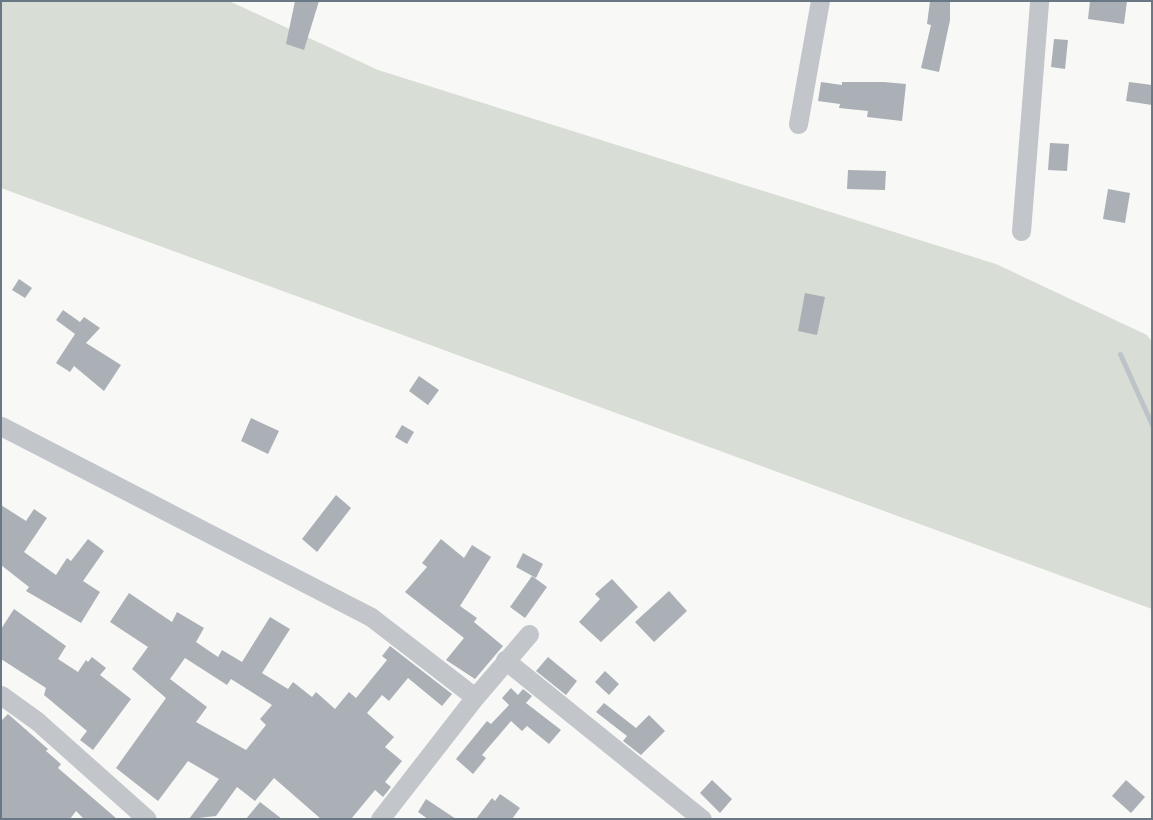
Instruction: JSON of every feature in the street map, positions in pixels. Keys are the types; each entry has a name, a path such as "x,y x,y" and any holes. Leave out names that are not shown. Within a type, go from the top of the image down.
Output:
{"street":[{"path":"798,124 820,1"},
{"path":"1021,231 1039,1"},
{"path":"1,426 371,616 475,697"},
{"path":"380,819 475,697 529,634"},
{"path":"505,660 702,819"},
{"path":"1,695 38,721 146,819"}],"shaded area":[{"path":"1,1 229,1 378,70 996,264 1147,335 1152,342 1152,609 1,188"}],"building":[{"path":"295,1 319,1 304,50 286,44"},
{"path":"930,1 950,1 950,20 939,72 921,68 931,25 927,24"},
{"path":"1090,1 1127,1 1124,24 1088,19"},
{"path":"1054,39 1068,40 1065,69 1051,67"},
{"path":"821,82 842,85 842,82 906,84 902,121 867,117 868,111 839,108 840,104 818,101"},
{"path":"1129,82 1152,85 1152,105 1126,101"},
{"path":"1050,143 1069,144 1067,171 1048,170"},
{"path":"848,170 886,171 885,190 847,189"},
{"path":"1108,189 1130,193 1125,223 1103,219"},
{"path":"19,279 32,288 25,298 12,290"},
{"path":"805,293 825,297 817,335 798,331"},
{"path":"63,310 80,322 84,317 100,328 86,343 121,365 104,391 74,366 70,372 56,363 75,334 56,320"},
{"path":"419,376 439,390 428,405 409,391"},
{"path":"251,418 279,431 268,454 241,441"},
{"path":"402,425 414,432 407,444 395,437"},
{"path":"336,495 351,508 317,552 302,539"},
{"path":"1,505 26,521 34,509 47,518 24,552 56,575 67,558 71,561 88,539 104,551 83,581 100,592 81,623 26,591 29,587 1,565"},
{"path":"441,539 464,558 472,545 491,557 460,606 477,618 474,622 503,646 475,679 446,660 464,638 405,592 427,567 422,563"},
{"path":"523,553 543,564 536,578 516,567"},
{"path":"532,576 547,587 525,618 510,607"},
{"path":"612,579 638,607 601,642 579,622 600,599 595,594"},
{"path":"669,591 687,611 654,642 635,622"},
{"path":"129,593 172,622 177,612 204,628 196,642 218,657 222,650 242,662 270,617 290,629 262,673 288,689 293,682 312,697 316,692 335,709 349,692 356,698 387,660 382,656 390,646 452,694 442,706 408,678 389,701 382,695 367,713 394,737 385,747 402,761 385,782 391,787 383,797 375,790 351,819 321,819 274,778 255,801 237,787 216,816 189,819 219,779 188,761 158,801 116,768 166,698 132,669 148,647 110,622","holes":["185,658 227,685 231,679 272,705 260,719 266,725 246,750 196,722 207,707 170,679"]},
{"path":"14,609 66,646 58,659 78,672 86,660 88,662 92,657 106,668 100,675 131,699 93,750 80,740 87,731 44,695 46,688 1,659 1,629"},
{"path":"548,657 577,681 566,695 536,671"},
{"path":"605,671 619,684 609,695 595,682"},
{"path":"511,688 518,695 523,689 532,696 526,703 561,730 549,744 527,726 522,731 511,721 482,755 486,758 473,774 456,759 487,721 491,724 509,705 502,698"},
{"path":"604,703 636,728 649,715 665,731 641,755 623,741 627,736 596,712"},
{"path":"8,714 48,749 46,751 61,764 58,768 117,819 84,819 76,811 70,819 1,819 1,721"},
{"path":"712,780 732,799 720,813 700,793"},
{"path":"1126,780 1145,797 1131,813 1112,796"},
{"path":"500,794 520,808 512,819 476,819 492,798 495,801"},
{"path":"426,799 456,819 428,819 418,812"},
{"path":"260,802 282,819 246,819"}],"waterway":[{"path":"1120,354 1152,425"}]}
